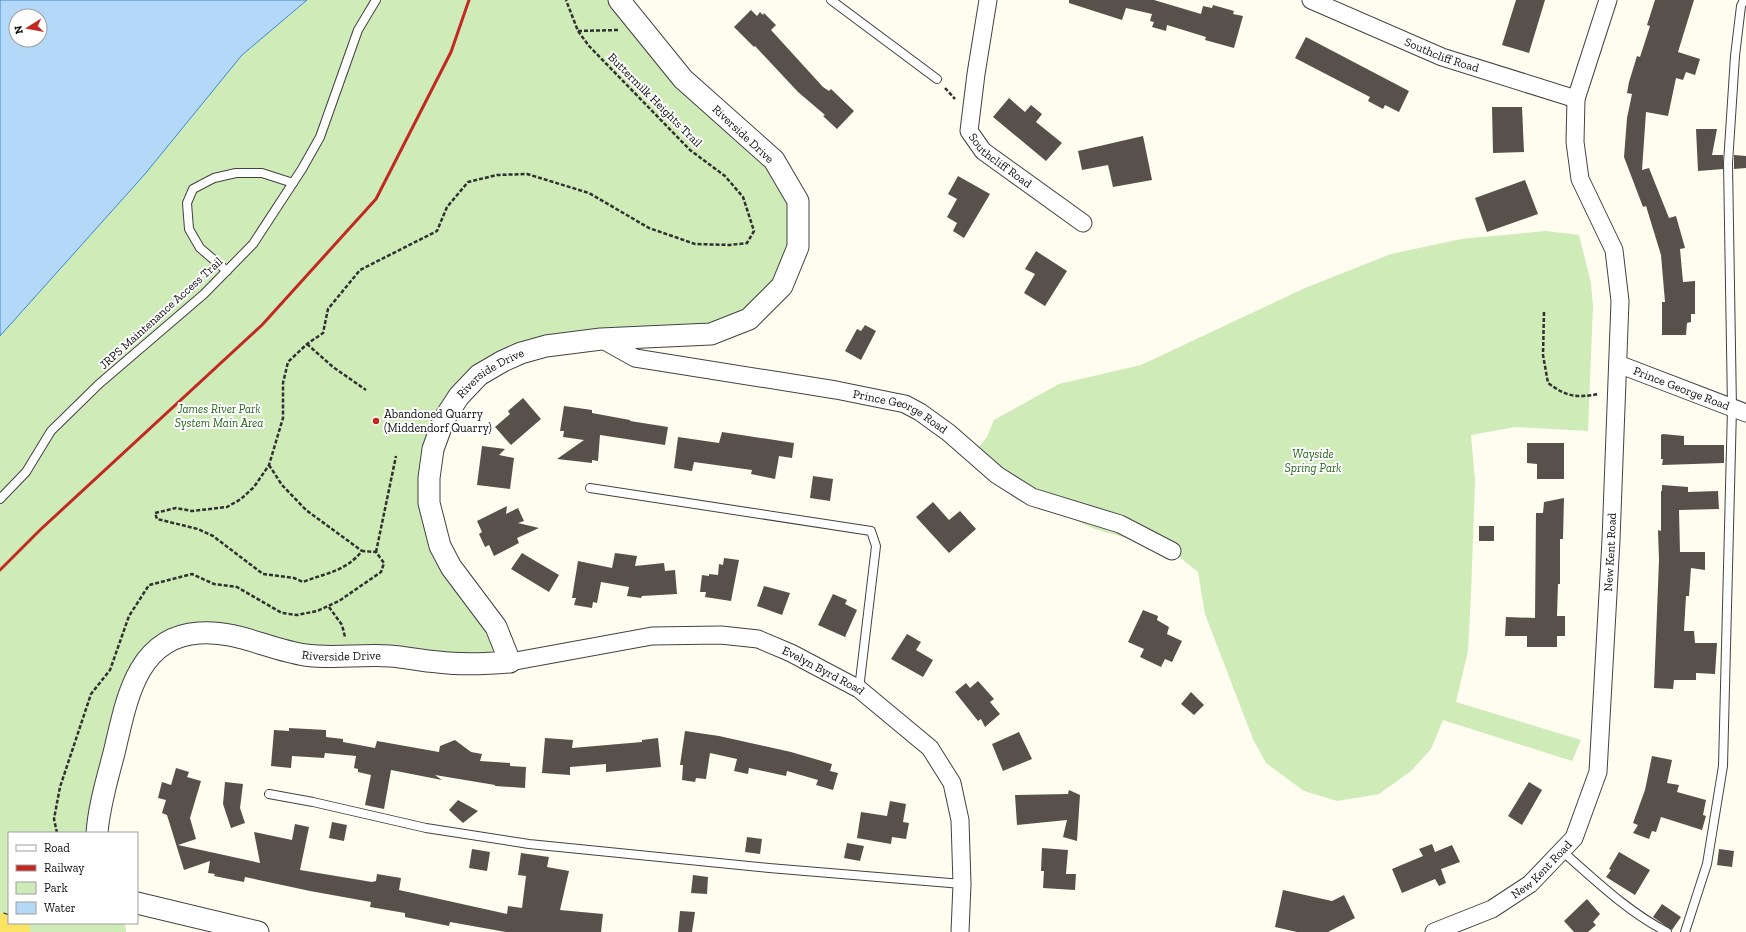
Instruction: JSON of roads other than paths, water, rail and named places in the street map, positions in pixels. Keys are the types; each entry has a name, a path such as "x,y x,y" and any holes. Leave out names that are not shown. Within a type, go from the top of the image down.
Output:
{"street":[{"name":"Riverside Drive","path":"96,832 104,793 127,701 135,678 140,669 161,647 187,634 213,633 228,635 304,655 352,658 388,656 458,664 510,662 496,627 451,567 440,546 430,503 429,478 433,449 444,420 460,396 479,375 502,361 521,353 553,345 601,339 711,334 749,318 782,286 798,247 798,201 774,160 683,79 619,0"},
{"name":"Southcliff Road","path":"988,0 976,74 969,131 983,151 1083,223"},
{"name":"Southcliff Road","path":"1311,0 1442,57 1576,99"},
{"name":"New Kent Road","path":"1434,932 1498,905 1530,884 1574,838 1598,772 1611,540 1620,301 1614,250 1580,179 1575,142 1576,99 1608,0"},
{"name":"Prince George Road","path":"601,339 635,358 836,390 905,404 920,412 949,433 997,476 1032,497 1120,524 1172,551"},
{"name":"Prince George Road","path":"1618,364 1739,411"},
{"name":"Evelyn Byrd Road","path":"510,662 652,636 721,635 758,639 791,653 859,689 930,748 952,783 960,820 962,884 960,932"},
{"path":"138,903 258,932"}],"lane":[{"name":"JRPS Maintenance Access Trail","path":"0,499 26,472 51,431 99,384 204,294 253,244 294,183 320,137 358,30 376,0"},
{"path":"831,0 937,79"},
{"path":"1686,932 1707,864 1723,766 1739,411 1728,163 1734,56 1741,6 1744,0"},
{"path":"227,271 200,248 189,229 187,203 193,189 214,178 236,173 262,173 294,183"},
{"path":"590,488 871,531 876,546 859,689"},
{"path":"269,794 313,802 426,828 529,844 769,868 962,884"},
{"path":"1562,851 1602,886 1650,924 1667,932"}],"water":[{"path":"0,0 307,0 242,55 145,174 0,336"}],"railway":[{"path":"0,570 40,530 262,325 376,199 451,52 469,0"}],"place":[{"name":"Abandoned Quarry (Middendorf Quarry)","path":"376,421"}],"park label":[{"name":"James River Park System Main Area","path":"219,416"},
{"name":"Wayside Spring Park","path":"1313,461"}]}
